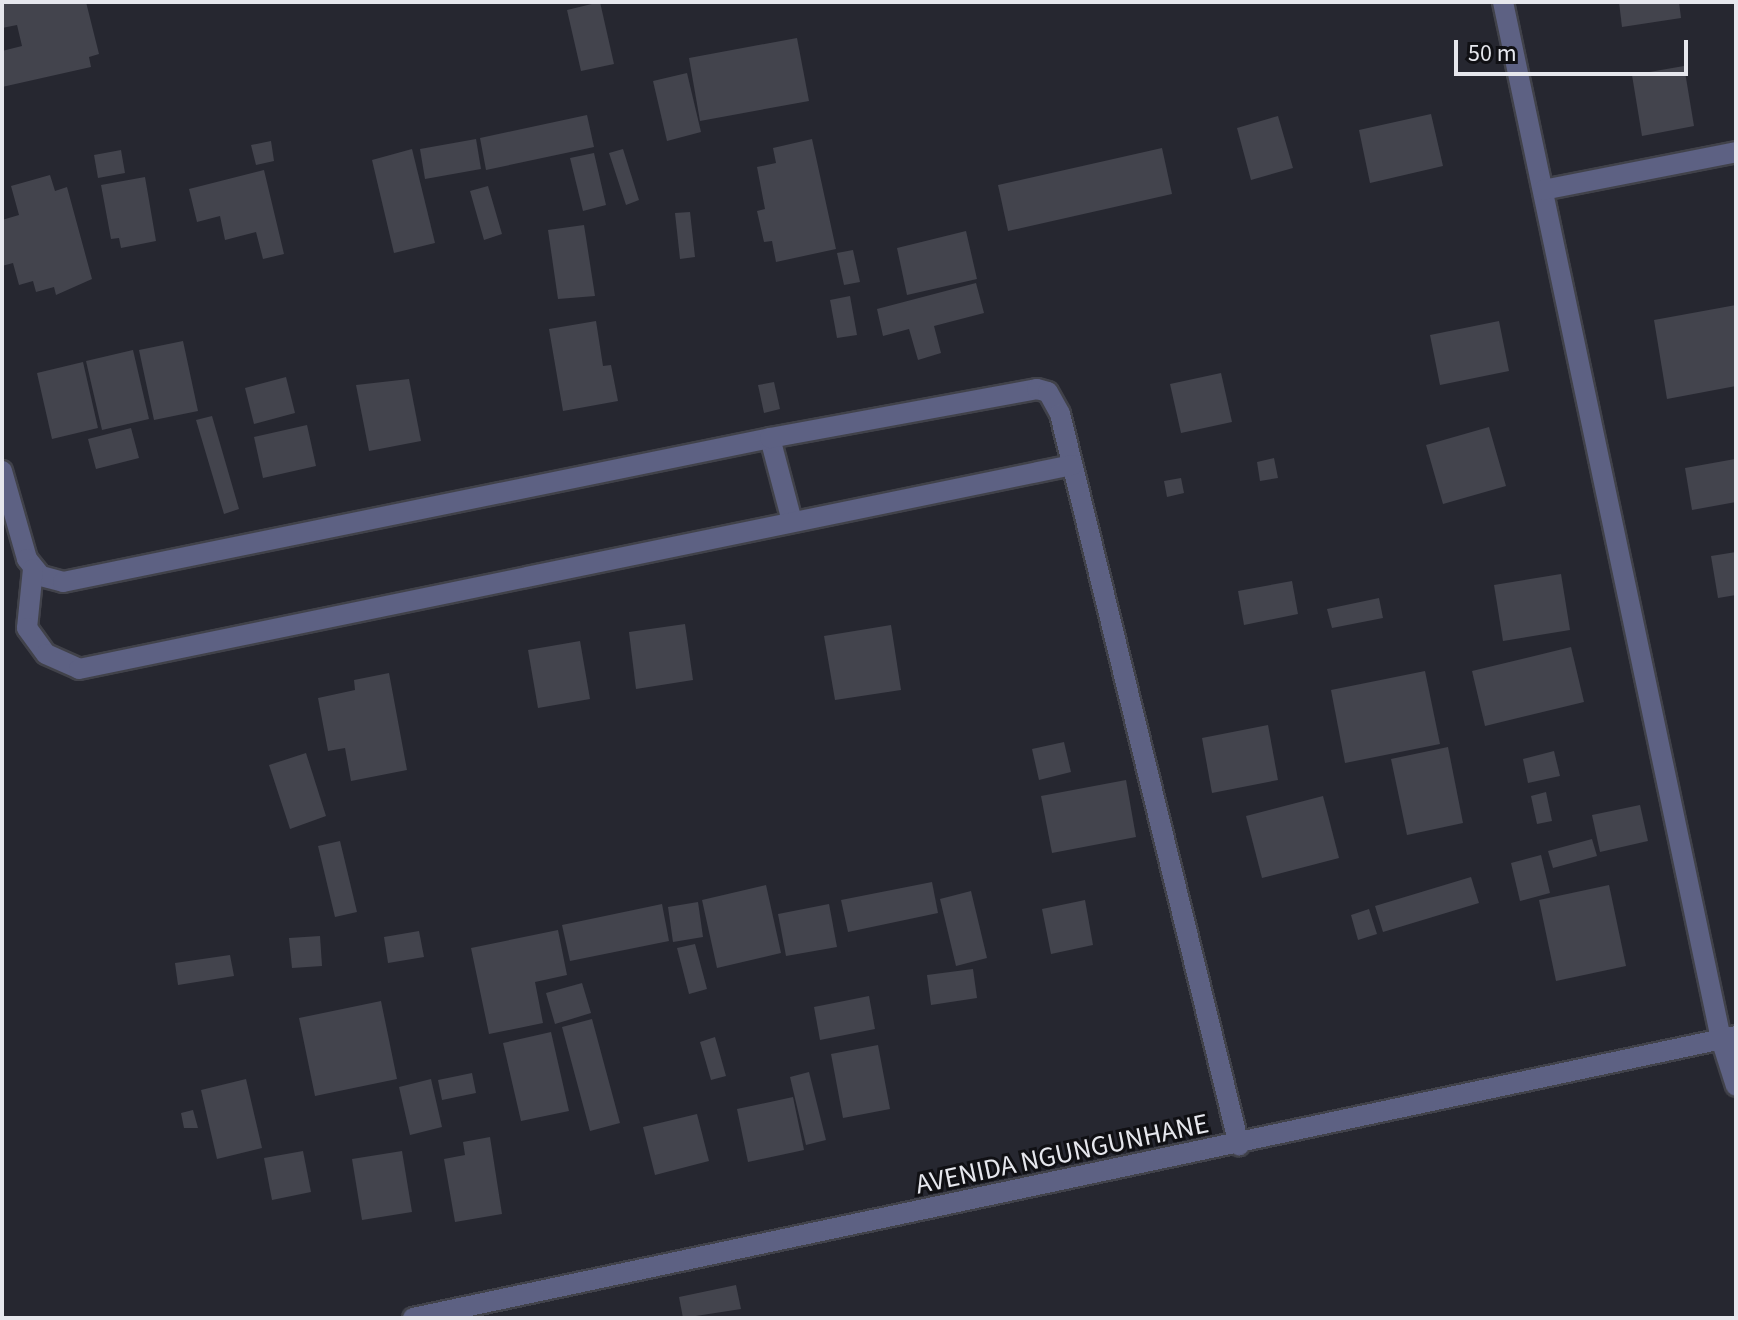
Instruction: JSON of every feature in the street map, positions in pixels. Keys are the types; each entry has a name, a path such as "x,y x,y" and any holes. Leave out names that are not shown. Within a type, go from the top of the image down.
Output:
{"street":[{"path":"1503,2 1728,1037 1736,1086"},
{"path":"1543,190 1736,152"},
{"path":"33,569 63,582 770,438 1037,389 1048,392 1060,414 1239,1145"},
{"path":"770,438 792,521"},
{"path":"2,471 33,569 27,628 46,654 79,669 1072,465"},
{"name":"AVENIDA NGUNGUNHANE","path":"413,1318 1239,1145 1728,1037"}],"building":[{"path":"2,2 86,2 99,54 89,57 91,67 2,87 2,51 22,46 17,25 2,28"},
{"path":"600,2 614,64 581,71 567,10"},
{"path":"1619,2 1679,2 1681,18 1622,27"},
{"path":"797,38 809,101 700,121 689,58"},
{"path":"1684,66 1694,126 1642,136 1632,75"},
{"path":"687,73 701,132 667,141 653,81"},
{"path":"1431,114 1443,166 1370,183 1359,130"},
{"path":"587,115 594,147 486,170 480,138"},
{"path":"1278,116 1293,168 1251,180 1237,128"},
{"path":"476,139 481,169 425,179 420,149"},
{"path":"812,139 836,249 776,262 772,241 764,242 757,211 765,209 757,167 776,163 773,148"},
{"path":"271,141 274,161 256,165 251,145"},
{"path":"1162,148 1172,194 1008,231 998,185"},
{"path":"412,149 435,243 394,253 372,160"},
{"path":"623,149 639,200 626,205 609,153"},
{"path":"121,150 125,173 98,178 94,155"},
{"path":"594,153 606,205 583,211 570,158"},
{"path":"264,170 284,254 263,259 256,232 225,240 220,216 197,222 189,189"},
{"path":"50,175 55,191 67,187 92,279 56,295 54,287 36,292 33,281 19,285 13,263 2,266 2,220 19,215 11,186"},
{"path":"145,177 156,241 121,248 119,238 111,239 101,185"},
{"path":"488,186 502,234 484,240 470,191"},
{"path":"690,212 695,257 680,259 675,213"},
{"path":"584,225 595,296 558,299 548,230"},
{"path":"966,231 977,279 907,295 897,248"},
{"path":"853,250 860,282 844,285 837,253"},
{"path":"976,283 984,313 934,326 941,353 918,360 909,329 883,336 877,309"},
{"path":"850,296 857,335 837,338 830,300"},
{"path":"1736,305 1736,386 1667,399 1654,320"},
{"path":"596,321 603,366 611,365 618,401 563,411 549,329"},
{"path":"1499,321 1509,371 1440,385 1430,335"},
{"path":"183,341 198,411 154,420 139,350"},
{"path":"133,350 149,419 102,430 86,361"},
{"path":"83,362 98,428 52,439 37,373"},
{"path":"1221,373 1232,422 1181,433 1170,384"},
{"path":"286,377 295,413 254,424 245,388"},
{"path":"409,379 421,441 369,451 356,385"},
{"path":"774,382 780,409 764,413 758,385"},
{"path":"212,416 239,509 224,514 196,420"},
{"path":"307,425 316,466 263,478 254,437"},
{"path":"1489,427 1506,486 1443,504 1426,445"},
{"path":"131,428 139,458 96,469 88,439"},
{"path":"1274,458 1278,478 1260,481 1257,462"},
{"path":"1735,459 1736,502 1692,510 1685,468"},
{"path":"1181,478 1184,493 1167,497 1164,481"},
{"path":"1736,552 1736,595 1718,598 1711,556"},
{"path":"1561,574 1570,630 1503,641 1494,585"},
{"path":"1292,581 1298,614 1244,625 1238,591"},
{"path":"1379,598 1383,618 1332,628 1327,609"},
{"path":"685,624 693,680 636,689 629,632"},
{"path":"891,625 901,690 835,700 824,636"},
{"path":"580,641 590,699 538,708 528,650"},
{"path":"1571,647 1584,702 1485,726 1472,671"},
{"path":"1425,671 1440,744 1345,763 1331,690"},
{"path":"389,673 407,770 351,781 345,748 328,751 318,698 355,690 354,680"},
{"path":"1268,725 1278,780 1212,793 1202,738"},
{"path":"1064,742 1071,772 1039,780 1032,749"},
{"path":"1448,747 1463,823 1407,835 1391,759"},
{"path":"1554,751 1560,776 1528,783 1523,759"},
{"path":"306,753 326,816 290,829 269,765"},
{"path":"1126,780 1136,837 1052,853 1041,796"},
{"path":"1546,792 1552,821 1537,824 1531,796"},
{"path":"1323,796 1339,858 1262,878 1246,816"},
{"path":"1640,805 1648,841 1600,852 1592,815"},
{"path":"1592,839 1597,856 1553,868 1548,851"},
{"path":"340,841 357,912 335,917 318,846"},
{"path":"1541,855 1550,893 1520,901 1511,863"},
{"path":"1471,877 1479,903 1383,932 1375,906"},
{"path":"932,882 938,913 848,932 841,900"},
{"path":"766,885 781,953 717,968 702,900"},
{"path":"1609,885 1626,966 1556,981 1539,900"},
{"path":"971,891 987,958 956,966 940,899"},
{"path":"1085,900 1093,945 1051,954 1042,909"},
{"path":"698,902 703,937 673,942 668,907"},
{"path":"662,904 669,941 570,961 562,925"},
{"path":"829,904 837,947 786,956 778,914"},
{"path":"1369,909 1377,934 1358,940 1351,915"},
{"path":"558,930 567,975 535,982 543,1023 489,1034 471,948"},
{"path":"419,931 424,957 388,963 384,937"},
{"path":"320,936 322,966 292,968 289,938"},
{"path":"695,944 707,989 689,994 677,948"},
{"path":"230,955 234,976 178,985 175,963"},
{"path":"973,969 977,998 931,1005 927,975"},
{"path":"582,983 591,1013 555,1024 546,993"},
{"path":"869,996 875,1029 820,1040 814,1007"},
{"path":"381,1001 397,1079 315,1096 299,1018"},
{"path":"592,1019 620,1123 590,1131 562,1027"},
{"path":"551,1032 569,1111 521,1121 503,1043"},
{"path":"715,1037 726,1076 711,1080 700,1042"},
{"path":"878,1045 890,1109 843,1118 831,1054"},
{"path":"809,1072 826,1140 806,1145 790,1077"},
{"path":"472,1073 476,1093 442,1100 438,1080"},
{"path":"246,1079 262,1148 217,1159 201,1090"},
{"path":"431,1079 442,1127 410,1135 399,1087"},
{"path":"793,1097 804,1150 748,1162 737,1109"},
{"path":"193,1110 198,1128 184,1128 181,1113"},
{"path":"697,1114 709,1161 655,1175 643,1127"},
{"path":"490,1137 502,1214 455,1222 444,1159 465,1155 463,1142"},
{"path":"303,1151 311,1192 272,1200 264,1158"},
{"path":"402,1151 412,1212 362,1220 352,1159"},
{"path":"736,1285 741,1309 683,1318 679,1297"}]}
